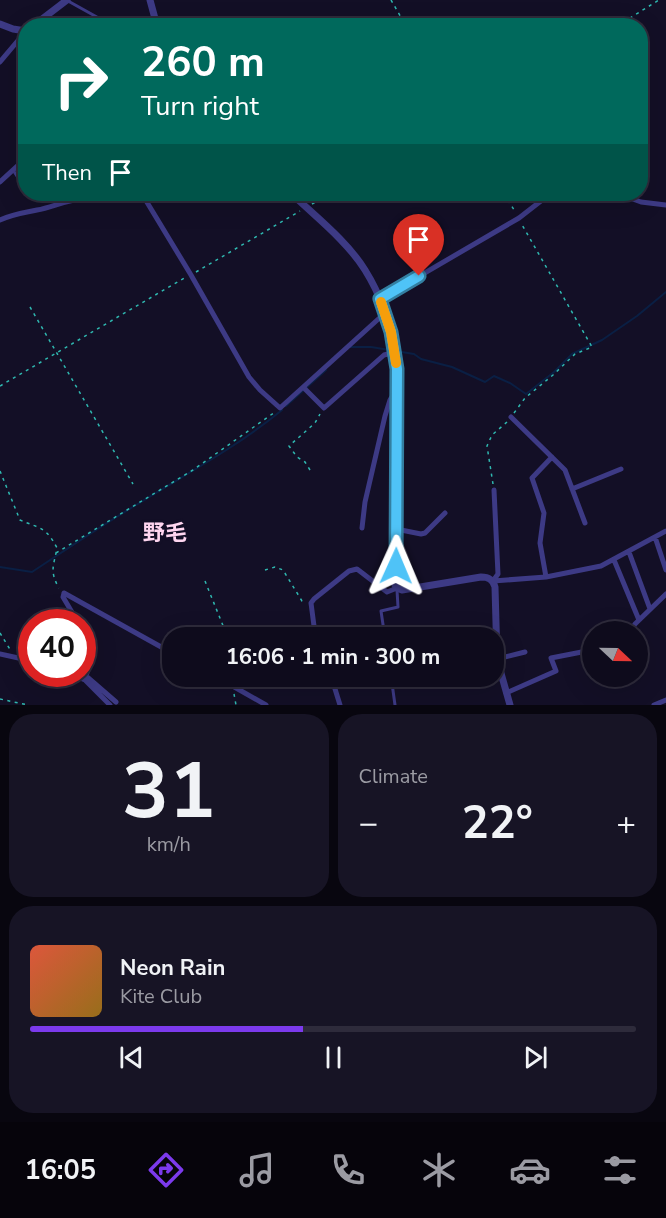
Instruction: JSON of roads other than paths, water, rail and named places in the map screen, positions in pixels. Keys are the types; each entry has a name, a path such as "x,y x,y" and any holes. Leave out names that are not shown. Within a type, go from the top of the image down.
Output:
{"street":[{"path":"43,18 67,0"},
{"path":"150,0 155,18"},
{"path":"0,24 18,30"},
{"path":"0,62 18,40"},
{"path":"0,182 18,165"},
{"path":"0,220 21,212 68,201"},
{"path":"146,201 249,377 280,408 386,313"},
{"path":"300,201 359,261 386,313 395,352 397,389 395,585 397,588"},
{"path":"380,299 519,218 541,201"},
{"path":"638,201 666,205"},
{"path":"304,388 324,408 384,355 395,352"},
{"path":"362,528 364,502 385,416 390,400 397,389"},
{"path":"511,417 565,470 585,523"},
{"path":"546,578 540,543 544,513 532,478 552,457"},
{"path":"572,489 621,469"},
{"path":"493,581 498,574 494,490"},
{"path":"396,529 425,533 445,513"},
{"path":"314,627 311,603 314,598 349,571 357,569 387,592 397,588 402,590 481,577 487,577 493,581 546,578 601,566 666,531"},
{"path":"655,537 666,570"},
{"path":"629,552 650,609"},
{"path":"614,560 639,620 666,594"},
{"path":"493,581 496,627"},
{"path":"70,609 63,597 64,593 93,609"},
{"path":"96,611 162,647"},
{"path":"504,657 525,652"},
{"path":"506,693 556,671 551,658 582,652"},
{"path":"0,654 18,658"},
{"path":"504,685 510,705"},
{"path":"96,686 113,704"},
{"path":"234,687 266,705"},
{"path":"334,687 340,705"},
{"path":"654,705 666,700"}],"lane":[{"path":"67,0 99,18"},
{"path":"13,170 18,178"},
{"path":"383,627 381,611 398,607 397,588"},
{"path":"393,687 395,705"}],"waterway":[{"path":"350,347 371,347 414,354 421,359 452,367 485,382 494,376 526,394 572,354 602,340 666,292"},
{"path":"286,406 326,370"},
{"path":"0,567 32,572 229,448 282,410"}],"district":[{"name":"野毛","path":"165,532"}]}
